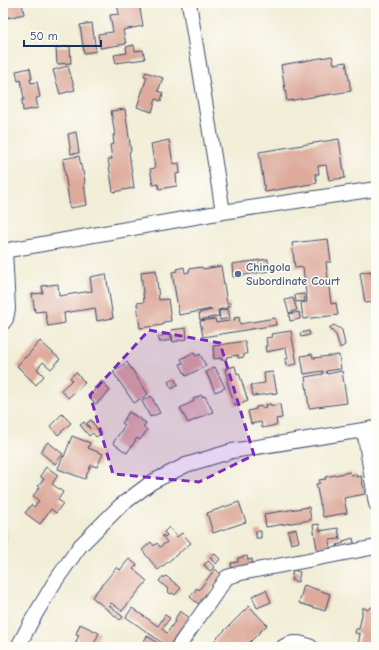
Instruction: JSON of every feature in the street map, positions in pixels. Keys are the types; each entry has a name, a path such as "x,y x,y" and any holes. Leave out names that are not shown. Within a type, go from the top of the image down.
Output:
{"street":[{"path":"189,3 224,212"},
{"path":"3,323 6,319 8,309 4,251 224,212 376,189"},
{"path":"18,647 54,583 80,546 120,506 152,482 186,465 232,452 370,428 376,504"},
{"path":"178,647 227,577 376,547"},
{"path":"283,647 298,642 311,647"}],"highlighted area":[{"path":"149,330 220,343 254,455 199,482 113,474 90,395"}],"building":[{"path":"5,3 22,3 24,14 8,18"},
{"path":"117,3 139,3 143,26 123,30 126,44 100,48 98,34 113,32 110,15 119,14"},
{"path":"311,3 324,3 324,5 312,9"},
{"path":"92,23 96,51 84,53 80,25"},
{"path":"134,45 135,51 143,50 145,59 116,63 114,55 127,53 126,47"},
{"path":"70,46 71,63 57,64 56,48"},
{"path":"332,56 334,64 346,62 351,91 287,101 281,65"},
{"path":"68,66 75,90 60,94 53,70"},
{"path":"30,68 32,79 30,79 31,83 37,82 40,97 36,98 38,108 23,111 22,100 24,100 21,80 18,81 16,71"},
{"path":"146,72 163,78 158,91 163,93 161,101 156,99 152,112 137,107 147,77 144,76"},
{"path":"125,109 131,151 129,152 134,188 113,192 108,159 112,159 110,145 114,144 113,135 115,135 111,111"},
{"path":"76,132 79,153 71,154 68,134"},
{"path":"339,139 345,178 329,180 326,165 318,166 319,174 315,174 317,183 265,192 259,152"},
{"path":"169,140 173,164 179,163 180,173 176,174 177,186 159,189 158,184 153,185 150,169 155,168 151,144"},
{"path":"79,156 85,182 87,205 70,208 63,159"},
{"path":"328,239 331,262 326,262 331,304 336,303 338,315 303,319 301,303 307,302 303,267 295,268 292,243"},
{"path":"268,259 269,271 233,277 232,264"},
{"path":"221,266 227,303 230,303 231,306 218,310 219,316 200,320 199,313 212,309 179,315 172,272 184,267 185,273 189,272 189,269 202,267 203,269"},
{"path":"156,270 159,300 168,299 171,321 163,322 163,325 140,328 137,303 144,302 141,272"},
{"path":"372,271 372,277 376,276 376,302 365,303 360,273"},
{"path":"106,274 113,318 97,321 95,308 64,313 65,323 48,326 45,311 35,312 32,294 43,293 42,286 58,284 59,296 92,291 90,277"},
{"path":"304,294 305,301 296,302 295,295"},
{"path":"293,298 297,310 289,313 285,300"},
{"path":"228,309 230,318 220,320 219,311"},
{"path":"299,312 300,319 290,321 289,314"},
{"path":"239,317 240,324 275,318 276,325 203,337 200,321 215,319 216,323 235,320 234,318"},
{"path":"334,325 342,330 345,345 340,348 336,335 329,328"},
{"path":"186,328 187,339 173,342 171,330"},
{"path":"291,331 297,364 286,366 285,359 288,359 286,348 266,352 266,338 272,337 271,334"},
{"path":"309,331 310,335 301,337 300,333"},
{"path":"170,334 172,340 160,342 158,337"},
{"path":"40,341 60,359 51,369 43,362 37,369 44,376 36,385 17,366"},
{"path":"245,341 247,354 244,354 244,357 238,358 238,355 226,357 227,359 221,360 221,358 214,359 213,346"},
{"path":"194,352 196,356 200,354 206,366 186,376 180,364 183,363 181,359"},
{"path":"312,354 313,358 339,355 341,369 326,371 327,374 342,371 347,403 309,408 305,377 323,374 323,371 304,374 301,356"},
{"path":"127,362 148,394 134,403 113,372"},
{"path":"235,366 237,374 239,373 248,401 235,406 227,381 225,369"},
{"path":"215,367 225,388 215,392 206,372"},
{"path":"76,372 85,383 68,398 61,390 72,380 70,378"},
{"path":"273,372 277,393 253,396 251,385 265,383 264,373"},
{"path":"174,378 178,385 172,389 168,382"},
{"path":"102,381 110,391 96,404 88,396"},
{"path":"201,395 203,397 205,396 213,412 188,423 180,408 194,401 193,399"},
{"path":"151,396 160,413 150,417 142,401"},
{"path":"271,404 271,406 280,404 282,418 276,419 277,425 262,428 261,422 251,424 248,411 256,409 256,407 262,406 262,408 266,407 265,405"},
{"path":"129,412 146,423 143,427 147,430 140,440 137,438 127,453 113,443 125,425 122,423"},
{"path":"62,414 71,423 58,435 50,426"},
{"path":"91,420 101,434 96,437 93,433 89,436 80,425 84,422 90,429 87,423"},
{"path":"72,436 90,443 88,448 103,454 97,467 91,465 85,479 58,469"},
{"path":"48,442 63,454 55,464 40,452"},
{"path":"46,467 58,475 52,484 63,492 58,500 63,503 56,513 51,509 40,524 25,513 31,505 34,507 39,501 33,496 40,487 38,486 44,479 40,476"},
{"path":"350,472 351,475 356,474 356,477 361,476 365,494 344,498 347,513 323,517 316,484 320,483 319,480 326,479 325,477"},
{"path":"239,502 246,522 213,533 207,513"},
{"path":"309,507 311,520 266,527 264,514"},
{"path":"319,524 320,531 338,528 340,539 329,540 331,553 318,555 313,525"},
{"path":"169,527 177,537 182,533 191,543 158,570 142,550 151,542 154,546 157,543 160,547 167,542 162,536 163,535 165,537 167,535 164,532"},
{"path":"296,529 299,542 291,544 288,531"},
{"path":"256,531 261,531 261,538 256,538"},
{"path":"3,533 7,534 4,552 3,552"},
{"path":"353,538 355,547 338,551 337,545 344,543 343,541"},
{"path":"214,553 220,559 216,564 210,558"},
{"path":"247,556 248,560 252,559 253,565 232,569 231,563 238,562 238,558"},
{"path":"129,559 137,565 133,569 147,581 122,611 111,603 109,605 123,617 120,620 92,597 117,567 120,570"},
{"path":"208,561 214,567 210,571 204,565"},
{"path":"215,569 222,575 201,606 190,597 197,588 199,590"},
{"path":"293,570 300,572 298,582 291,580"},
{"path":"166,576 181,588 175,595 168,592 169,590 159,581 162,577 164,578"},
{"path":"304,585 330,594 325,611 299,603"},
{"path":"266,590 271,602 257,608 252,596"},
{"path":"376,604 376,647 341,647 342,644 358,645 360,634 355,633 356,629 359,629 362,608 367,610"},
{"path":"249,606 267,625 245,647 220,647 214,641"},
{"path":"132,608 158,626 165,615 170,618 162,629 167,633 180,611 190,618 168,647 126,617"},
{"path":"80,624 99,633 93,646 96,647 74,647 79,635 76,634"},
{"path":"147,636 164,647 142,647 141,646"}],"place":[{"name":"Chingola Subordinate Court","path":"238,274"}]}
